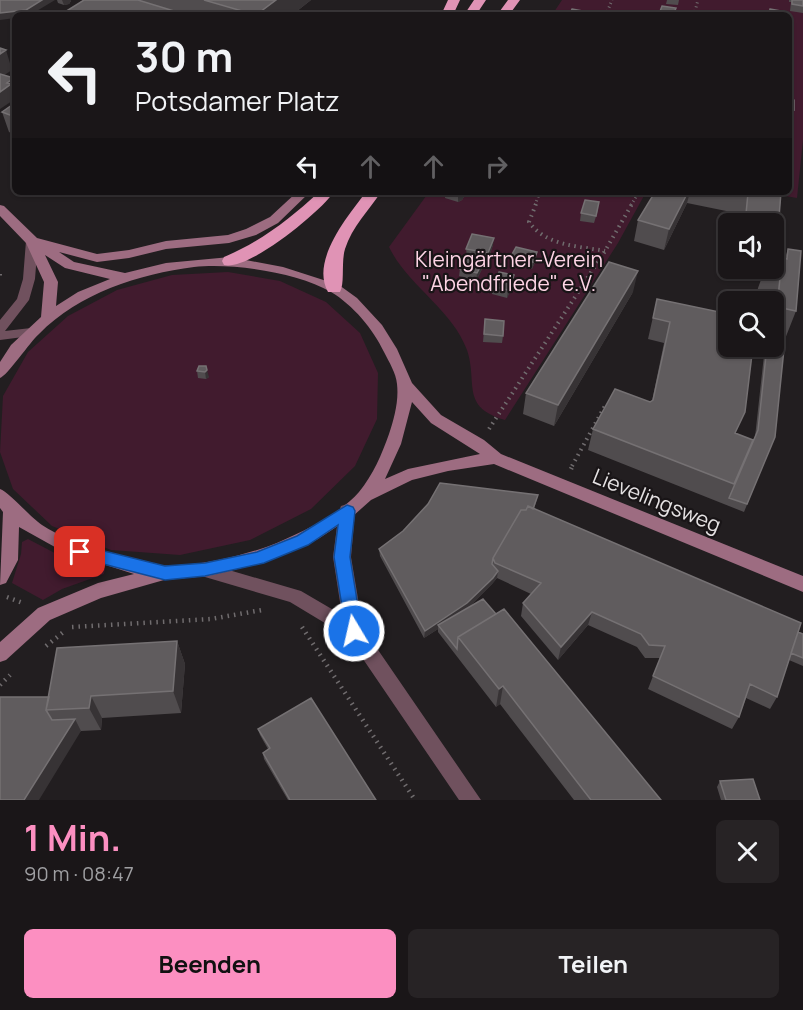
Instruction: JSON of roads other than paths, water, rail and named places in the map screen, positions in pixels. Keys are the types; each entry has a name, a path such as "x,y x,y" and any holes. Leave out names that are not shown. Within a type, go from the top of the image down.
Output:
{"highway":[{"path":"230,261 248,254 286,230 324,195"},
{"path":"334,288 331,267 336,250 345,232 372,195"}],"main road":[{"path":"33,241 98,258 129,254 166,245 229,238 251,232 274,220 301,195"},
{"path":"0,209 33,241 70,265 126,278"},
{"path":"33,241 51,282 48,318"},
{"path":"0,373 8,358 31,332 48,318 90,291 126,278 163,267 230,261 296,275 334,288 362,312 388,345 405,385 396,434 389,455 366,495"},
{"name":"Lievelingsweg","path":"405,385 436,419 478,444 495,458 803,584"},
{"path":"0,654 44,614 98,591 165,573 205,570 259,559 302,540 347,511 366,495 408,475 448,465 495,458"},
{"path":"0,496 11,512 49,539 80,552 165,573"},
{"path":"0,578 9,560 11,512"}],"street":[{"path":"347,511 342,557 354,631"},
{"path":"205,570 295,596 354,631 471,800"}],"lane":[{"path":"0,328 23,300 29,279 33,241"},
{"path":"0,336 31,332"}],"park label":[{"name":"Kleingärtner-Verein \"Abendfriede\" e.V.","path":"509,271"}]}
